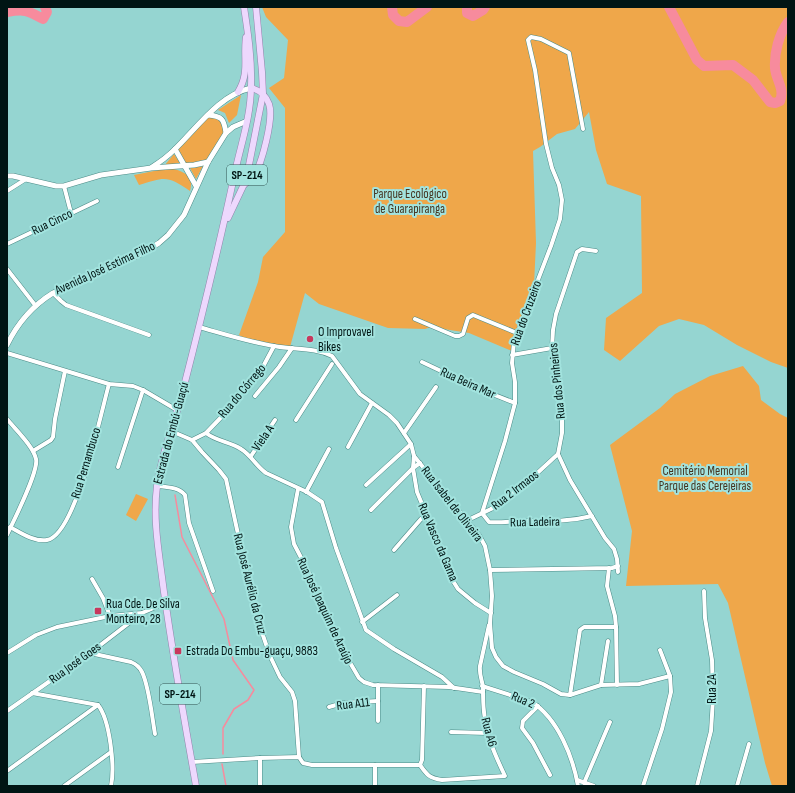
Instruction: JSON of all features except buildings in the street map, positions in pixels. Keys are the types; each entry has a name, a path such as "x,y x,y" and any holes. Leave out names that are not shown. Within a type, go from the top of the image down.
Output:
{"main road":[{"name":"Estrada do Embú-Guaçú","path":"196,786 171,645 157,543 155,510 159,473 199,327 224,226 241,141 248,121 251,88 250,48 244,7"},
{"name":"Estrada do Embú-Guaçú","path":"224,226 245,184 263,94 256,7"},
{"path":"238,92 245,74 245,39 247,27"},
{"path":"245,184 254,174 261,160 267,134 270,106 263,94 251,88"},
{"path":"248,121 258,120"}],"street":[{"name":"Rua do Cruzeiro","path":"482,513 505,441 515,403 515,382 512,355 514,342 560,219 562,200 559,185 552,168 546,144 536,70 528,40 531,37 541,39 569,53 583,129"},
{"path":"151,168 168,156 208,115 238,92 251,88"},
{"path":"208,115 218,116 221,118 225,124 226,133"},
{"name":"Avenida José Estima Filho","path":"7,345 21,320 35,305 53,292 129,260 151,249 159,243 184,215 208,162 226,133 233,127 248,121"},
{"path":"175,149 196,186"},
{"path":"7,176 26,179 48,186 64,186 101,175 208,162"},
{"path":"7,190 26,179"},
{"path":"64,186 71,213"},
{"name":"Rua Cinco","path":"7,244 97,201"},
{"name":"Rua dos Pinheiros","path":"558,454 562,433 562,405 552,348 555,318 577,252 582,250 596,250"},
{"path":"7,270 35,305"},
{"path":"53,292 66,305 149,335"},
{"path":"415,319 456,336 460,336 463,334 468,318 473,315 517,333"},
{"path":"199,327 274,346 325,352 333,361 296,420"},
{"name":"Rua do Córrego","path":"192,440 206,433 231,407 238,395 258,376 274,346"},
{"path":"255,396 279,367 292,348"},
{"path":"512,355 552,348"},
{"path":"7,353 109,384 133,386 143,390 177,410"},
{"name":"Rua Isabel de Oliveira","path":"333,361 360,394 397,423 411,444 414,456 479,535 485,546 492,582 490,623 494,652 503,666 561,694 570,695"},
{"name":"Rua Beira Mar","path":"422,362 477,388 515,403"},
{"path":"33,451 51,440 53,437 55,419 65,371"},
{"name":"Rua Pernambuco","path":"10,527 39,540 49,540 56,535 71,510 84,480 109,384"},
{"path":"404,433 436,387"},
{"path":"118,467 143,390"},
{"path":"348,447 372,403"},
{"path":"7,419 33,451 36,461 36,468 7,535"},
{"name":"Viela A","path":"251,456 275,420"},
{"name":"Rua José Aurélio da Cruz","path":"171,431 192,440 226,480 257,618 276,670 285,685 292,692 295,701 299,757"},
{"path":"206,433 237,447 251,456 260,469 266,473 306,492 323,504 336,548 366,630 442,677 454,688"},
{"path":"366,485 411,444"},
{"path":"306,492 329,449"},
{"path":"558,454 570,480 614,549 618,572 610,568"},
{"name":"Rua 2 Irmaos","path":"468,520 500,503 533,477 558,454"},
{"name":"Rua Vasco da Gama","path":"414,456 413,468 417,492 448,573 461,592 491,613"},
{"path":"371,510 413,468 420,463"},
{"path":"157,486 168,487 182,491 185,494 189,523 213,591"},
{"name":"Rua José Joaquim de Araújo","path":"298,488 291,527 294,544 308,571 335,638 359,678 364,682 378,685 424,686 483,692"},
{"name":"Rua Ladeira","path":"482,513 489,522 560,522 592,516"},
{"path":"394,550 421,519 427,516"},
{"path":"490,570 610,568 618,566"},
{"path":"610,568 607,586 615,616 617,685"},
{"path":"92,579 103,598 110,616"},
{"name":"Rua 2A","path":"697,786 711,731 713,699 712,660 705,618 704,591"},
{"path":"362,622 397,595"},
{"path":"7,653 36,635 57,627 110,616 142,612 165,603"},
{"name":"Rua José Goes","path":"7,711 90,653 142,612"},
{"path":"482,686 480,666 490,623"},
{"path":"616,627 584,627 580,630 570,695 601,685 638,684 670,676"},
{"path":"601,685 608,640"},
{"path":"643,786 667,710 671,687 670,676 660,650"},
{"path":"90,653 131,662 140,667 143,673 155,734"},
{"path":"378,685 378,721"},
{"path":"192,762 299,757 303,763 312,765 420,765 422,760 424,686"},
{"name":"Rua A6","path":"420,765 432,779 442,780 505,776 487,733 482,686"},
{"name":"Rua 2","path":"482,686 526,699 538,706 561,735 570,754 578,786"},
{"path":"32,693 98,705 104,714 112,752 111,786"},
{"name":"Rua A11","path":"329,707 343,703 378,701"},
{"path":"7,771 98,705"},
{"path":"538,706 523,721 522,728 533,743 550,775"},
{"path":"584,783 610,722"},
{"path":"451,732 487,733"},
{"path":"737,786 749,744"},
{"path":"64,786 112,752"},
{"path":"260,758 260,786"},
{"path":"375,765 375,786"},
{"path":"577,780 594,786"}],"green space":[{"name":"Parque Ecológico de Guarapiranga","path":"262,7 788,7 788,368 771,362 737,345 704,325 679,319 659,326 620,361 604,350 606,318 642,293 641,196 607,184 596,150 589,112 575,129 557,134 533,151 536,243 534,285 512,351 469,333 431,327 425,329 388,328 319,304 305,293 290,347 247,340 239,335 258,282 263,257 285,232 285,108 269,88 284,78 288,40 266,17"},
{"path":"241,95 237,115 229,123 225,113 218,110"},
{"path":"206,117 221,119 225,134 209,160 185,165 175,149"},
{"path":"174,154 180,163 164,166"},
{"path":"203,166 196,179 190,168"},
{"path":"169,168 183,172 189,177 191,181 190,191 176,182 166,179 155,180 139,185 134,175"},
{"name":"Cemitério Memorial Parque das Cerejeiras","path":"743,366 759,386 761,400 788,418 788,786 772,786 765,763 728,603 718,584 626,586 632,531 610,445 660,408 675,394 710,376"},
{"path":"136,494 148,499 136,521 126,515"}],"waterway":[{"path":"7,12 25,11 43,19 47,12 45,7"},
{"path":"392,7 393,15 399,21 407,22 427,7"},
{"path":"467,7 467,13 473,16 485,7"},
{"path":"669,7 697,60 704,66 733,65 753,80 770,102 775,103 780,101 781,97 781,88 775,68 776,50 782,32 788,22"},
{"path":"175,495 182,537 224,619 233,660 254,690 248,700 234,709 223,728 223,754"},
{"path":"222,764 226,786"}],"place":[{"name":"O Improvavel Bikes","path":"310,339"},
{"name":"Rua Cde. De Silva Monteiro, 28","path":"98,611"},
{"name":"Estrada Do Embu-guaçu, 9883","path":"178,651"}]}
